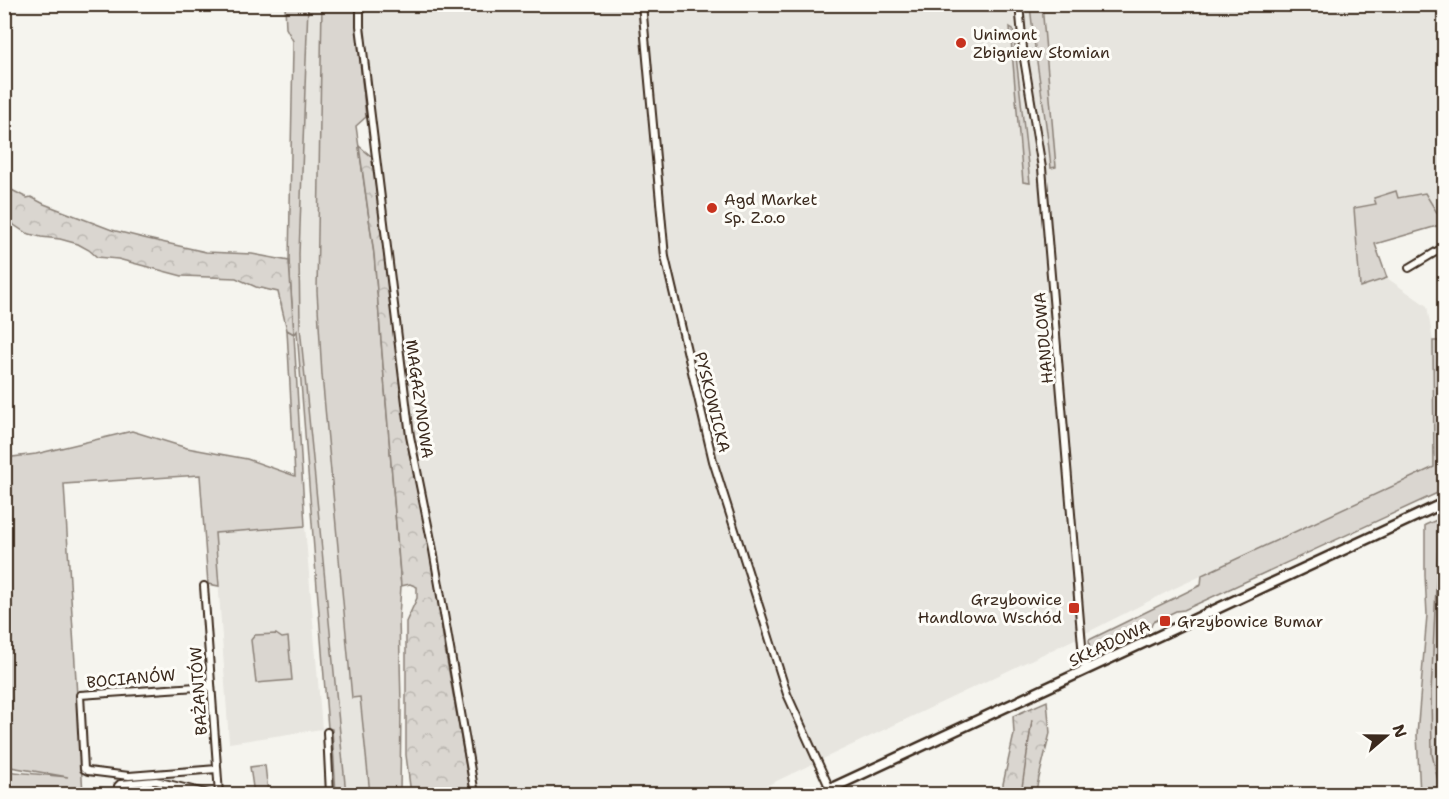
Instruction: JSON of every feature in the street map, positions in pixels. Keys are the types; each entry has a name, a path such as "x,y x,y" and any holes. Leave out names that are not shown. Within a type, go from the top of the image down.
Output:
{"main road":[{"name":"SKŁADOWA","path":"819,795 1444,503"}],"street":[{"name":"MAGAZYNOWA","path":"360,4 360,26 410,436 433,550 475,795"},
{"name":"PYSKOWICKA","path":"642,4 663,243 698,401 713,461 787,694 830,789"},
{"name":"HANDLOWA","path":"1019,4 1024,59 1042,168 1083,657 1087,670"},
{"path":"1409,268 1444,247"},
{"name":"BAŻANTÓW","path":"204,586 219,795"},
{"name":"BOCIANÓW","path":"212,686 80,695 84,769 122,776 218,769"},
{"path":"327,732 330,795"},
{"path":"117,795 120,784 156,781 209,795"}],"shaded area":[{"path":"308,5 322,5 317,290 322,375 352,697 360,697 370,794 346,794 307,417 300,327 299,254"},
{"path":"363,5 1013,5 1020,74 1036,151 1077,638 749,794 478,794 434,542 410,423 362,24"},
{"path":"1022,5 1444,5 1444,222 1425,193 1398,198 1396,191 1375,198 1376,203 1354,208 1360,287 1387,278 1427,306 1433,341 1435,467 1173,589 1086,633 1083,621 1042,146"},
{"path":"305,526 322,729 229,743 215,533"}],"green space":[{"path":"285,5 308,5 299,254 300,327 346,794 336,794 332,729 328,728 297,331 294,335 305,526 215,533 219,586 208,584 200,475 64,484 83,794 5,794 4,771 68,777 5,766 5,458 36,454 132,431 187,448 247,459 295,476 287,330 294,334 289,261 293,41 286,28"},
{"path":"322,5 356,5 366,117 356,126 374,254 401,586 399,617 400,794 370,794 360,697 352,698 322,375 317,291"},
{"path":"1030,5 1042,5 1056,167 1051,168 1035,46"},
{"path":"1010,27 1013,29 1030,183 1023,182"},
{"path":"359,146 372,157 413,470 434,572 444,644 471,794 411,794 406,755 406,622 417,598 417,587 410,584 401,586 374,254"},
{"path":"4,186 27,198 31,197 112,230 206,252 252,254 289,261 294,334 287,330 278,292 256,287 236,278 182,276 118,259 97,257 78,244 26,233 14,225 5,212"},
{"path":"1396,191 1398,198 1425,193 1444,224 1375,244 1387,278 1360,287 1354,208 1376,204 1374,198"},
{"path":"1433,341 1444,341 1444,490 1184,610 1176,611 1153,622 1146,637 1097,659 1090,655 1089,640 1201,585 1202,575 1434,467"},
{"path":"1444,517 1444,794 1420,794 1417,735 1427,615 1425,525"},
{"path":"276,634 282,638 288,637 292,680 256,683 251,640 255,635"},
{"path":"1047,701 1050,733 1035,794 1004,794 1003,784 1014,734 1013,716"},
{"path":"265,765 268,792 254,794 250,767"}],"waterway":[{"path":"1440,493 1444,476"},
{"path":"1439,524 1431,694 1432,754 1441,794"},
{"path":"1021,794 1032,720"}],"place":[{"name":"Unimont Zbigniew Słomian","path":"961,43"},
{"name":"Agd Market Sp. Z.o.o","path":"712,208"},
{"name":"Grzybowice Handlowa Wschód","path":"1074,608"},
{"name":"Grzybowice Bumar","path":"1165,621"}]}
